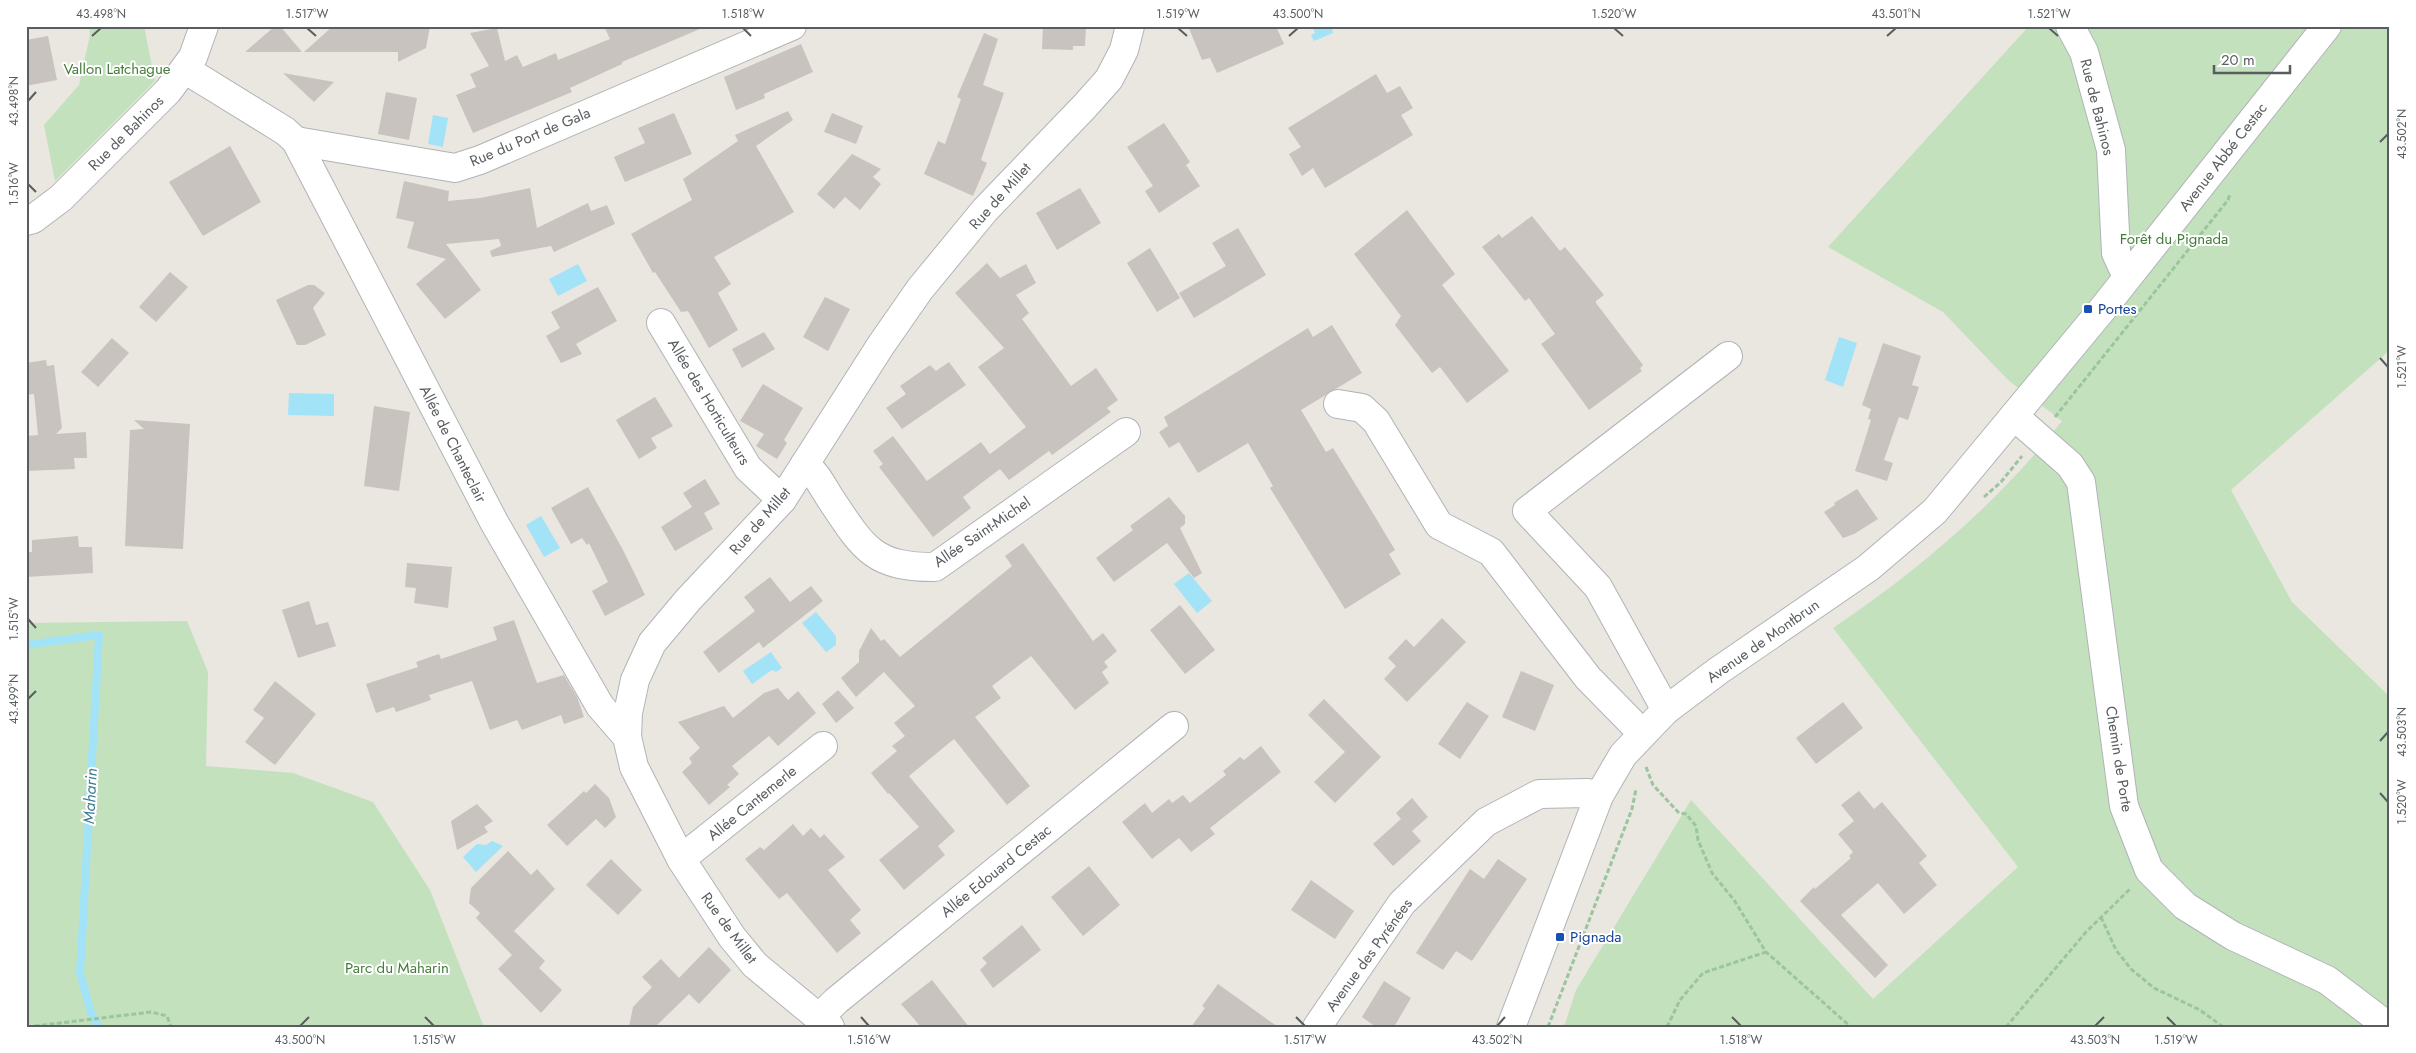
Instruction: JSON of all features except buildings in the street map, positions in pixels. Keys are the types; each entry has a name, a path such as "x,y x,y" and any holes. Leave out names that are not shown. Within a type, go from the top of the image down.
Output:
{"street":[{"name":"Rue de Bahinos","path":"26,221 33,220 61,198 168,92 186,70 196,51 204,26"},
{"name":"Rue du Port de Gala","path":"186,70 285,131 296,141 455,168 480,160 792,26"},
{"name":"Rue de Millet","path":"824,1022 755,965 732,937 681,859 634,766 627,738 628,713 635,680 652,643 688,600 782,500 920,289 985,210 1086,106 1109,79 1124,50 1130,26"},
{"name":"Rue de Bahinos","path":"2070,26 2084,52 2111,150 2116,253 2127,278"},
{"name":"Avenue Abbé Cestac","path":"2101,311 2327,26"},
{"name":"Allée de Chanteclair","path":"296,141 494,522 600,706 627,738"},
{"name":"Avenue de Montbrun","path":"1511,1027 1599,796 1623,755 1642,732 1666,710 1780,627 1833,592 1900,542 1935,511 2101,311"},
{"name":"Allée des Horticulteurs","path":"661,324 748,468 782,500"},
{"path":"1666,710 1598,587 1527,511 1728,356"},
{"path":"1338,404 1362,408 1376,421 1440,525 1491,552 1588,678 1642,732"},
{"name":"Chemin de Porte","path":"2014,416 2070,465 2080,482 2124,806 2149,870 2185,906 2233,936 2327,980 2389,1027"},
{"name":"Allée Saint-Michel","path":"805,464 818,475 833,504 870,552 888,562 910,567 935,567 1126,432"},
{"name":"Allée Edouard Cestac","path":"824,1022 831,1005 1174,726"},
{"name":"Allée Cantemerle","path":"681,859 823,746"},
{"name":"Avenue des Pyrénées","path":"1317,1027 1402,903 1486,822 1539,794 1588,793 1599,796"}],"path":[{"path":"1982,499 2001,482 2026,452"},
{"path":"1638,770 1644,764 1650,772 1653,786 1680,813 1686,814 1696,826 1698,840 1712,873 1734,900 1766,952 1851,1027"},
{"path":"1548,1027 1632,809 1636,782"},
{"path":"2006,1027 2086,932 2149,870"},
{"path":"2101,917 2116,950 2130,969 2154,988 2200,1010 2223,1027"},
{"path":"1667,1027 1680,1000 1703,973 1766,952"},
{"path":"27,1027 151,1012 167,1016 171,1027"}],"green space":[{"name":"Vallon Latchague","path":"89,26 144,26 155,81 55,181 44,125 79,85 90,35"},
{"name":"Forêt du Pignada","path":"2029,26 2390,26 2390,350 2231,490 2292,602 2390,697 2390,1027 1564,1027 1576,990 1691,800 1873,999 2018,867 1833,628 1896,583 1956,534 2012,480 2062,421 2008,380 1943,312 1828,247"},
{"name":"Parc du Maharin","path":"187,621 208,672 206,766 293,773 373,802 430,890 484,1027 26,1027 26,623"}],"water":[{"path":"1312,26 1331,26 1333,33 1314,41 1311,35 1315,33"},
{"path":"433,115 448,118 443,147 428,144"},
{"path":"578,264 587,281 558,296 549,279"},
{"path":"1839,337 1857,343 1843,387 1825,380"},
{"path":"289,393 334,394 334,416 288,415"},
{"path":"541,516 560,548 544,557 526,525"},
{"path":"1189,573 1212,601 1197,613 1174,584"},
{"path":"816,612 836,636 836,645 826,652 802,623"},
{"path":"771,652 782,668 776,672 772,670 752,684 743,671"},
{"path":"492,841 503,846 476,872 463,857 477,844 486,845"}],"waterway":[{"name":"Maharin","path":"26,645 99,635 80,973 91,1013 99,1027"}],"place":[{"name":"Portes","path":"2088,309"},
{"name":"Pignada","path":"1560,937"}]}
